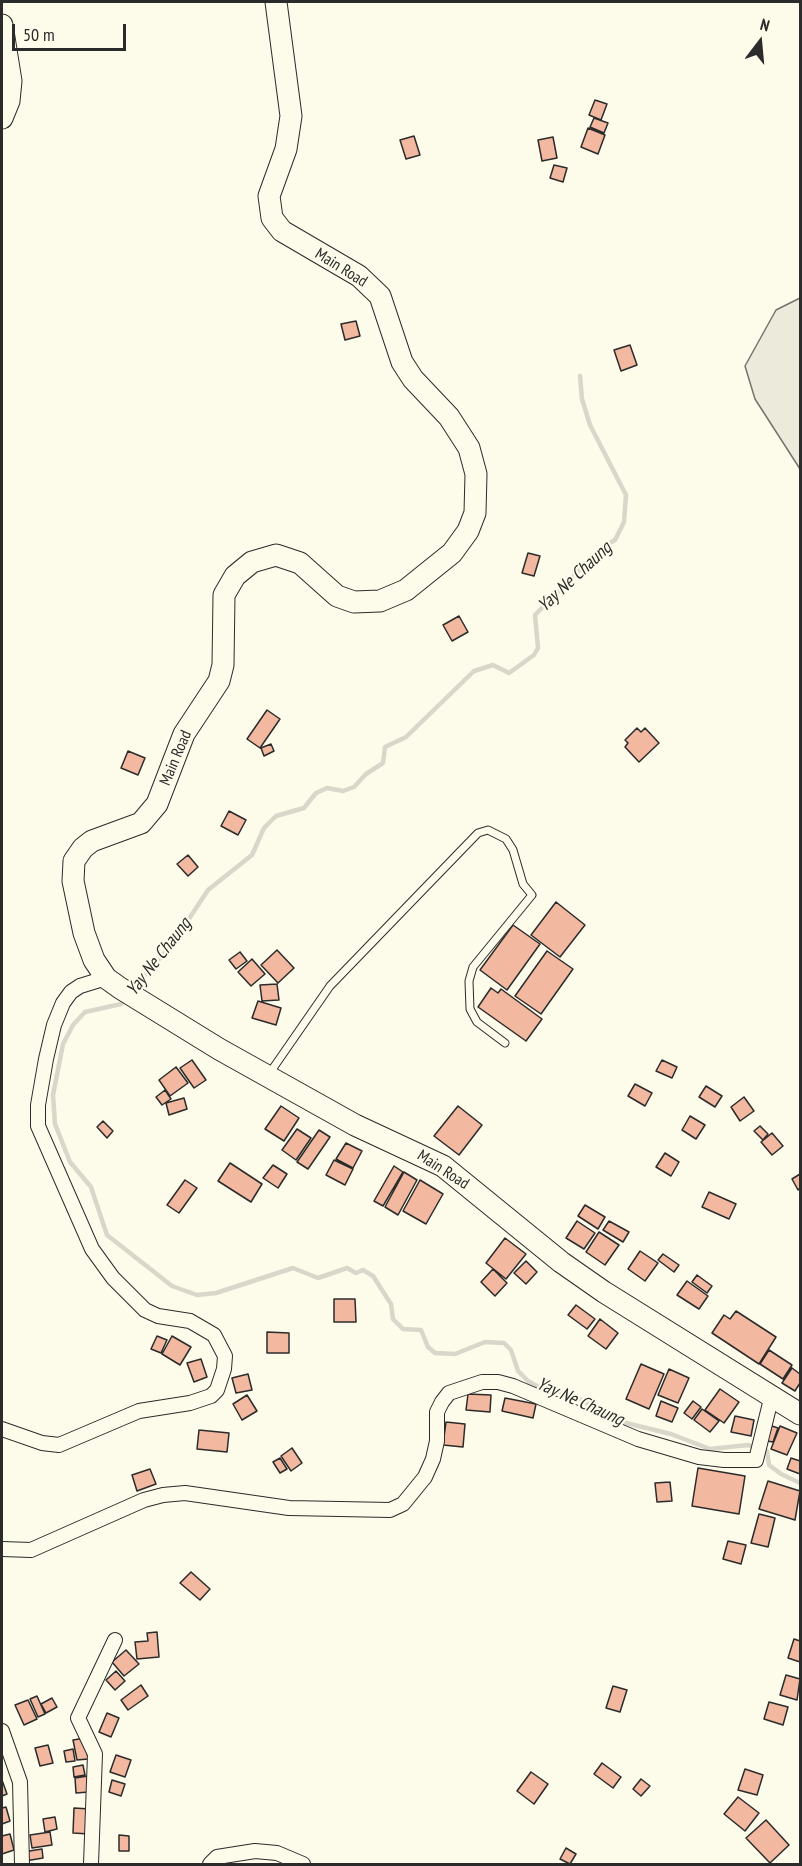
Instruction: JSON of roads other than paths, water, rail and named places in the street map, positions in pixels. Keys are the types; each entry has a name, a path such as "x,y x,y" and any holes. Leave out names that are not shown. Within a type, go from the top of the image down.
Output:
{"main road":[{"name":"Main Road","path":"277,2 291,116 286,149 268,196 272,218 282,231 359,276 380,296 405,366 449,417 469,448 476,474 475,513 468,531 452,553 406,590 380,601 354,602 337,596 300,563 276,555 252,562 228,585 222,607 223,665 219,681 184,734 157,804 141,823 92,841 83,848 74,861 73,881 84,933 94,960 106,978 267,1076 356,1125 443,1166 570,1268 801,1414"},
{"path":"2,24 11,81 9,101 2,117"}],"street":[{"path":"2,1429 42,1443 59,1445 139,1411 211,1396 217,1390 225,1369 225,1356 214,1335 190,1321 158,1316 145,1310 113,1278 92,1249 38,1126 38,1105 46,1059 54,1025 63,1003 71,992 80,986 106,978"},
{"path":"2,1549 31,1550 144,1500 163,1495 185,1493 289,1508 390,1510 403,1504 425,1477 433,1459 437,1441 437,1412 442,1402 449,1393 482,1382 498,1382 513,1386 638,1439 699,1457 756,1460 772,1395"},
{"path":"91,1864 95,1754 78,1718 115,1640"},
{"path":"2,1731 20,1782 22,1864"},
{"path":"210,1864 217,1857 255,1851 277,1853 303,1864"}],"lane":[{"path":"267,1076 330,986 478,833 488,830 506,839 513,850 523,884 532,895 473,967 469,981 470,1009 477,1022 505,1043"}],"waterway":[{"name":"Yay Ne Chaung","path":"132,989 171,946 208,890 252,855 264,828 276,816 304,808 316,793 327,788 343,791 354,787 366,774 383,763 385,747 406,737 474,671 493,665 509,673 534,655 538,648 535,615 601,548 615,540 624,522 626,495 590,425 582,399 580,376"},
{"name":"Yay Ne Chaung","path":"125,998 121,1004 85,1012 73,1025 63,1044 53,1095 55,1124 70,1162 91,1187 107,1235 172,1286 197,1295 216,1293 293,1268 318,1278 347,1268 356,1273 363,1270 373,1276 391,1304 393,1319 403,1329 421,1330 428,1347 435,1353 455,1354 485,1342 504,1343 511,1350 518,1371 528,1381 542,1389 569,1393 618,1421 671,1434 710,1449 748,1445 767,1451 769,1465 800,1483"}]}
